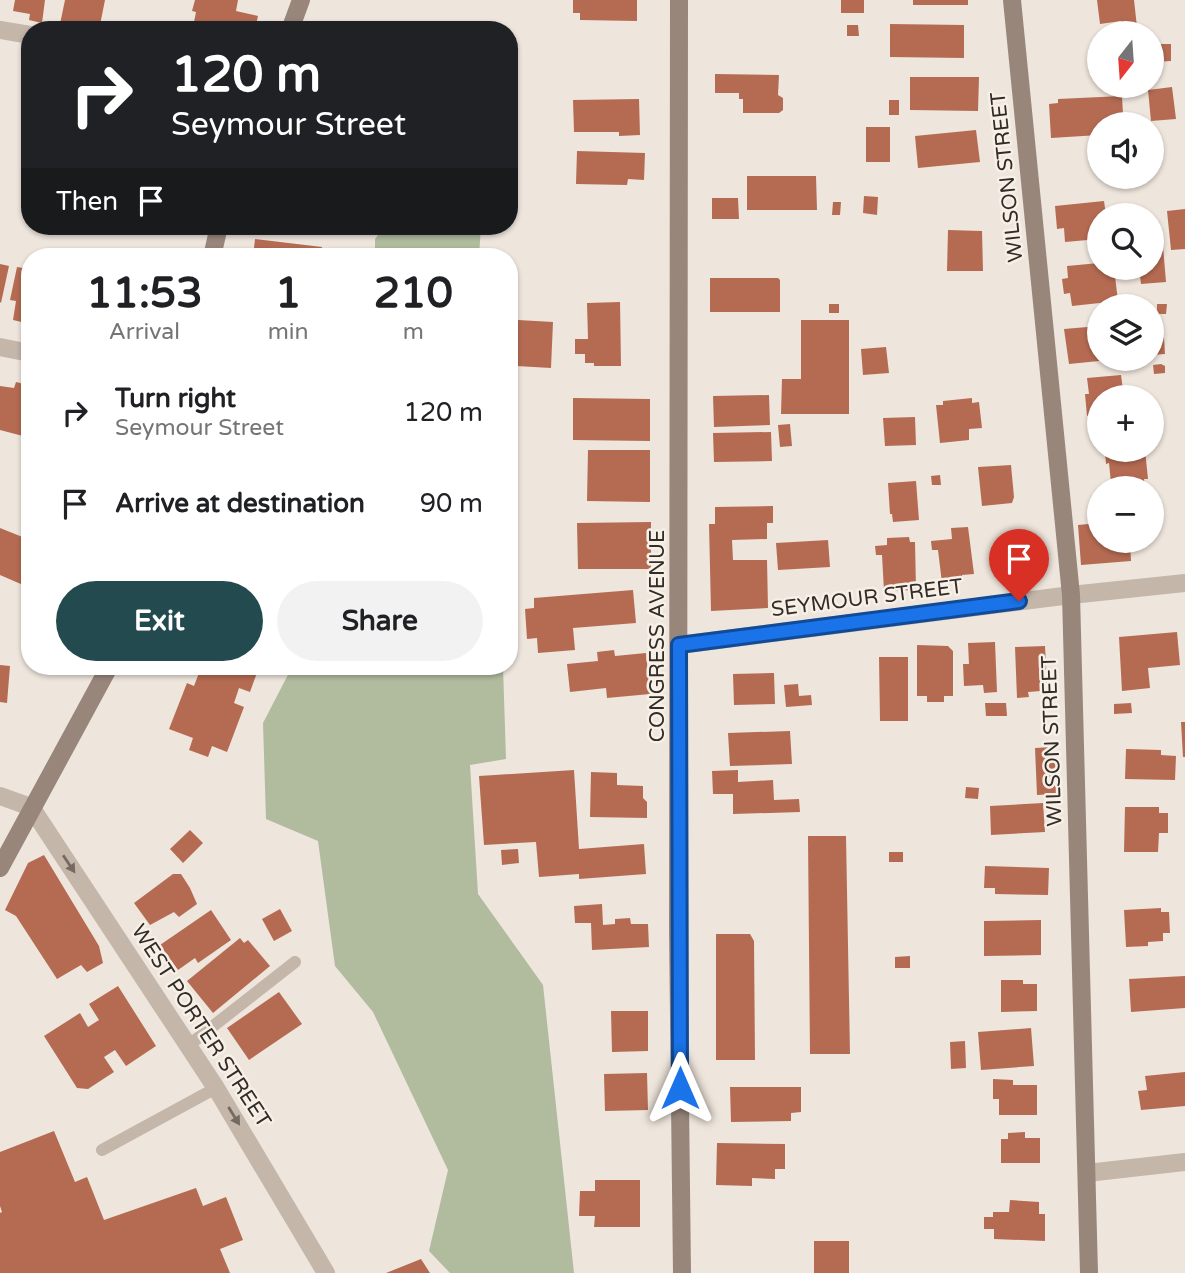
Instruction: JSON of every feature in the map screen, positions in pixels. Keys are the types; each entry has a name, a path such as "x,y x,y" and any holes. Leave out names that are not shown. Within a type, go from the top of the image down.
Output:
{"street":[{"path":"293,21 301,0"},
{"name":"CONGRESS AVENUE","path":"679,0 678,945 682,1273"},
{"name":"WILSON STREET","path":"1012,0 1071,594 1089,1273"},
{"path":"0,30 21,34"},
{"path":"0,347 21,351"},
{"name":"SEYMOUR STREET","path":"679,645 1071,594 1185,583"},
{"path":"0,868 105,675"},
{"path":"0,796 31,807"},
{"name":"WEST PORTER STREET","path":"31,807 189,1045 326,1273"},
{"path":"1087,1173 1185,1162"}],"lane":[{"path":"189,1045 295,962"},
{"path":"103,1150 216,1088"}],"green space":[{"path":"378,235 480,235 480,248 375,248"},
{"path":"288,675 503,675 506,759 470,765 478,894 543,985 574,1273 450,1273 429,1251 448,1170 373,1012 335,966 318,841 266,819 263,723"}],"building":[{"path":"15,0 45,0 42,21 29,20 30,14 13,11"},
{"path":"65,0 105,0 101,21 61,21"},
{"path":"195,0 238,0 236,11 258,16 257,21 194,21 196,12 192,11"},
{"path":"573,0 637,0 637,21 580,20 580,13 573,13"},
{"path":"841,0 864,0 864,13 841,13"},
{"path":"913,0 968,0 968,5 913,5"},
{"path":"1097,0 1134,0 1136,21 1100,21"},
{"path":"890,24 964,25 964,58 890,57"},
{"path":"847,25 858,25 859,36 847,36"},
{"path":"1164,44 1171,44 1171,61 1164,61"},
{"path":"715,74 779,75 778,95 783,98 783,110 779,113 743,113 743,99 739,99 739,93 715,93"},
{"path":"910,77 979,77 978,111 910,110"},
{"path":"1172,87 1176,119 1164,120 1164,112 1150,112 1149,98 1164,98 1164,88"},
{"path":"1122,98 1123,112 1087,112 1087,136 1051,138 1049,104 1058,103 1058,99"},
{"path":"639,99 640,135 574,132 573,100"},
{"path":"889,100 899,100 899,115 889,115"},
{"path":"866,127 890,127 890,162 866,162"},
{"path":"976,130 980,162 918,168 915,136"},
{"path":"577,151 645,153 644,180 628,179 627,185 576,184"},
{"path":"747,176 816,176 817,210 747,210"},
{"path":"864,196 878,197 877,215 863,213"},
{"path":"712,198 738,198 739,219 712,219"},
{"path":"1104,201 1104,203 1087,203 1087,240 1065,242 1064,228 1057,229 1055,206"},
{"path":"833,202 841,202 840,215 832,215"},
{"path":"1185,209 1185,249 1171,250 1167,211"},
{"path":"948,230 982,231 983,271 947,271"},
{"path":"255,239 322,247 322,248 254,248"},
{"path":"1164,258 1166,282 1141,284 1140,280 1164,280"},
{"path":"0,264 9,266 1,303 0,302"},
{"path":"1087,264 1087,280 1115,280 1117,294 1087,294 1087,304 1072,306 1070,293 1064,294 1062,279 1068,278 1067,266"},
{"path":"17,267 21,268 21,322 13,320 16,301 10,300"},
{"path":"710,278 778,278 780,312 710,312"},
{"path":"620,302 621,366 594,366 594,363 585,363 585,354 575,354 575,339 588,339 587,303"},
{"path":"829,304 839,304 839,313 829,313"},
{"path":"518,320 553,322 551,368 518,366"},
{"path":"801,320 849,320 849,414 781,414 782,379 801,379"},
{"path":"1087,327 1087,362 1069,364 1064,329"},
{"path":"886,347 889,373 863,375 861,349"},
{"path":"1165,366 1165,373 1154,374 1154,371 1164,371"},
{"path":"1121,375 1122,385 1088,385 1087,378"},
{"path":"16,382 21,383 21,435 0,430 0,386 14,388"},
{"path":"769,395 770,425 714,427 713,396"},
{"path":"573,398 650,399 650,441 573,440"},
{"path":"972,398 972,403 979,402 982,428 969,429 969,440 940,443 936,405 943,405 943,401"},
{"path":"915,417 916,445 885,446 883,418"},
{"path":"790,424 792,446 780,447 778,425"},
{"path":"771,432 772,461 714,462 713,433"},
{"path":"588,450 650,450 650,502 587,501"},
{"path":"1106,462 1146,462 1148,476 1110,476 1109,463"},
{"path":"1011,465 1014,497 1012,503 982,506 978,467"},
{"path":"940,475 941,485 932,485 931,476"},
{"path":"916,481 919,520 893,522 888,483"},
{"path":"773,506 773,523 767,523 767,539 732,540 733,560 767,560 768,608 711,611 709,524 715,524 715,507"},
{"path":"651,522 651,569 578,569 577,523"},
{"path":"1087,524 1087,553 1131,553 1131,561 1081,565 1078,525"},
{"path":"968,527 974,574 962,575 962,580 942,583 938,550 932,550 931,541 952,539 951,528"},
{"path":"0,528 21,536 21,584 0,575"},
{"path":"909,537 910,542 915,542 916,590 884,591 882,555 876,555 875,546 887,545 887,538"},
{"path":"828,540 830,567 778,570 776,543"},
{"path":"633,590 636,623 573,628 575,650 538,653 537,638 527,639 525,609 534,608 534,598"},
{"path":"1177,632 1180,665 1148,668 1150,688 1122,691 1119,637"},
{"path":"995,642 997,692 984,693 983,685 964,686 963,664 969,664 968,643"},
{"path":"917,645 948,646 953,651 953,696 944,696 944,702 927,702 927,696 917,696"},
{"path":"1045,646 1047,684 1041,683 1041,691 1028,692 1029,697 1017,698 1015,647"},
{"path":"614,650 615,656 646,653 650,694 607,698 606,688 570,692 567,664 598,661 597,652"},
{"path":"879,657 908,657 908,721 880,721"},
{"path":"0,665 10,666 7,703 0,702"},
{"path":"774,673 775,704 734,705 733,674"},
{"path":"198,675 256,675 250,692 239,688 234,703 244,707 227,752 212,746 208,757 189,750 193,738 169,729 187,683 194,686"},
{"path":"798,684 799,696 811,695 812,705 786,707 784,685"},
{"path":"985,703 1006,703 1007,716 986,716"},
{"path":"1131,703 1132,713 1114,714 1114,704"},
{"path":"1181,722 1185,722 1185,757 1183,757"},
{"path":"790,731 792,764 730,766 728,733"},
{"path":"1055,747 1057,794 1037,795 1035,748"},
{"path":"1126,749 1161,750 1161,755 1176,756 1175,780 1125,779"},
{"path":"574,770 579,849 644,844 646,874 579,879 579,874 539,877 536,842 484,845 479,776"},
{"path":"738,770 738,782 773,780 774,800 799,799 800,812 733,814 733,794 713,794 712,771"},
{"path":"591,772 617,773 617,785 643,786 647,818 590,817"},
{"path":"966,787 979,788 978,799 965,798"},
{"path":"1043,803 1045,832 991,835 990,806"},
{"path":"1125,807 1159,807 1159,813 1168,813 1168,833 1159,833 1158,852 1124,852"},
{"path":"190,830 203,843 183,863 170,849"},
{"path":"808,836 846,836 850,1054 810,1054"},
{"path":"518,849 519,863 502,865 501,850"},
{"path":"889,852 903,852 903,862 889,862"},
{"path":"44,855 99,946 103,963 87,972 81,965 57,979 16,916 5,910 28,863"},
{"path":"985,866 1049,868 1048,895 995,894 995,888 984,888"},
{"path":"173,874 181,874 197,904 179,917 174,912 150,925 134,903"},
{"path":"602,904 603,925 615,924 615,919 630,918 631,924 648,924 649,947 592,950 591,923 575,923 574,906"},
{"path":"1161,908 1161,912 1169,912 1170,933 1163,933 1163,941 1148,942 1148,946 1126,947 1124,910"},
{"path":"280,909 292,931 274,941 262,919"},
{"path":"211,910 231,940 198,963 195,958 178,970 160,945"},
{"path":"1041,920 1041,955 984,956 984,921"},
{"path":"716,934 750,934 754,941 755,1060 716,1060"},
{"path":"240,938 244,943 248,940 270,966 213,1013 187,981"},
{"path":"910,956 910,968 895,968 895,957"},
{"path":"1185,976 1185,1008 1131,1012 1129,979"},
{"path":"1001,980 1023,980 1023,984 1037,984 1037,1011 1001,1012"},
{"path":"118,986 156,1046 126,1066 115,1050 104,1057 114,1072 88,1089 77,1088 44,1036 80,1013 88,1027 99,1020 89,1004"},
{"path":"279,992 302,1024 249,1060 227,1028"},
{"path":"611,1011 648,1011 648,1051 612,1052"},
{"path":"1031,1028 1034,1066 981,1070 978,1032"},
{"path":"965,1041 966,1068 951,1069 950,1042"},
{"path":"1185,1072 1185,1106 1141,1110 1138,1091 1147,1090 1145,1076"},
{"path":"647,1073 648,1110 605,1111 604,1074"},
{"path":"993,1079 1013,1080 1013,1085 1037,1085 1037,1115 999,1115 999,1099 993,1099"},
{"path":"730,1087 801,1087 801,1112 791,1113 791,1121 731,1122"},
{"path":"54,1131 75,1182 87,1177 104,1220 196,1188 203,1206 226,1197 243,1240 220,1249 230,1273 0,1273 0,1152"},
{"path":"1025,1132 1025,1138 1040,1138 1040,1163 1001,1163 1001,1139 1008,1139 1008,1133"},
{"path":"717,1143 785,1144 785,1169 775,1169 775,1179 752,1178 752,1186 716,1185"},
{"path":"595,1180 640,1180 640,1227 594,1227 595,1216 579,1216 580,1191 595,1191"},
{"path":"1010,1200 1039,1202 1039,1214 1045,1214 1045,1241 994,1239 994,1229 984,1229 984,1217 993,1217 993,1212 1009,1212"},
{"path":"814,1241 849,1241 849,1273 814,1273"},
{"path":"421,1259 430,1273 386,1273"}],"route":[{"path":"680,1088 679,645 1019,601"}]}
